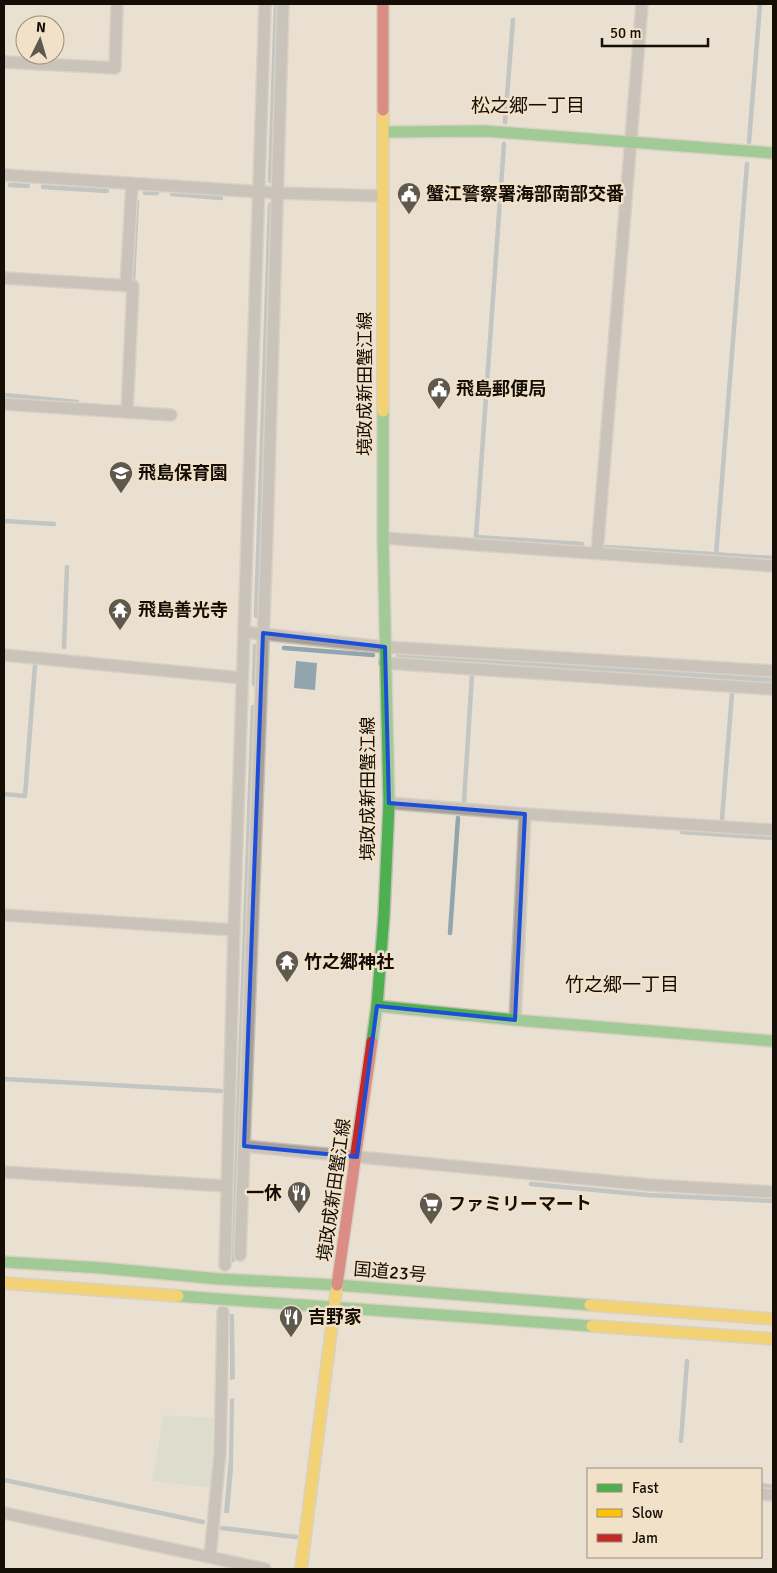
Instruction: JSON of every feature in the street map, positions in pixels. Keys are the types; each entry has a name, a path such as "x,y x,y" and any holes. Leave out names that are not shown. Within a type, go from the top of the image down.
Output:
{"main road":[{"name":"境政成新田蟹江線","path":"301,1569 337,1285 357,1157 377,1006 384,915 388,803 382,538 383,4"},
{"path":"384,132 485,131 773,153"},
{"path":"377,1006 514,1020 773,1041"},
{"name":"国道23号","path":"4,1262 102,1268 219,1279 337,1285 773,1319"},
{"path":"4,1284 773,1339"}],"street":[{"path":"4,62 114,68 117,4"},
{"path":"225,1265 234,930 265,4"},
{"path":"240,1255 263,634 283,4"},
{"path":"596,554 632,142 642,4"},
{"path":"4,175 278,193 384,196"},
{"path":"126,286 132,184"},
{"path":"4,278 133,286 127,412"},
{"path":"4,404 171,415"},
{"path":"382,538 773,566"},
{"path":"244,632 385,647 773,671"},
{"path":"4,655 242,678"},
{"path":"385,663 773,689"},
{"path":"388,803 773,830"},
{"path":"514,1020 525,814"},
{"path":"4,916 234,930"},
{"path":"244,1146 650,1185 773,1192"},
{"path":"4,1172 226,1186"},
{"path":"210,1557 220,1453 223,1312"},
{"path":"4,1513 265,1569"}],"highlighted area":[{"path":"263,633 385,647 389,803 525,814 515,1020 377,1006 357,1157 244,1146"}],"green space":[{"path":"164,1415 213,1418 211,1488 152,1481"}],"water":[{"path":"396,652 773,677 773,684 396,659"},
{"path":"296,661 317,663 315,690 294,688"},
{"path":"230,1314 234,1314 235,1379 230,1380"},
{"path":"234,1398 233,1469 229,1513 224,1513 229,1456 230,1399"}],"waterway":[{"path":"270,181 276,4"},
{"path":"749,142 760,4"},
{"path":"505,122 513,20"},
{"path":"504,144 476,537 582,544"},
{"path":"716,555 747,164"},
{"path":"10,185 28,186"},
{"path":"43,187 107,191"},
{"path":"145,193 157,193"},
{"path":"172,194 221,198"},
{"path":"133,281 137,202"},
{"path":"256,616 270,205"},
{"path":"4,395 77,402"},
{"path":"4,521 54,524"},
{"path":"606,547 773,558"},
{"path":"64,647 67,567"},
{"path":"254,684 255,646 259,646"},
{"path":"284,648 373,655"},
{"path":"4,794 25,796 35,665"},
{"path":"464,802 472,675"},
{"path":"722,819 732,693"},
{"path":"233,1260 253,707"},
{"path":"450,933 458,818"},
{"path":"682,832 773,838"},
{"path":"4,1079 221,1091"},
{"path":"531,1184 648,1195 773,1201"},
{"path":"681,1441 687,1361"},
{"path":"4,1480 203,1522"},
{"path":"762,1485 773,1487"},
{"path":"222,1528 296,1537"}],"traffic: fast":[{"path":"384,132 485,131 773,153"},
{"path":"372,1042 377,1006 384,915 389,803 383,538 383,411"},
{"path":"377,1006 515,1020 773,1041"},
{"path":"4,1262 590,1305"},
{"path":"178,1296 592,1326"}],"traffic: slow":[{"path":"383,110 383,411"},
{"path":"4,1283 178,1296"},
{"path":"301,1569 337,1285"},
{"path":"590,1305 773,1319"},
{"path":"592,1326 773,1339"}],"traffic: jam":[{"path":"383,4 383,110"},
{"path":"337,1285 372,1042"}],"place":[{"name":"蟹江警察署海部南部交番","path":"409,215"},
{"name":"飛島郵便局","path":"439,410"},
{"name":"飛島保育園","path":"121,494"},
{"name":"飛島善光寺","path":"120,631"},
{"name":"竹之郷神社","path":"287,983"},
{"name":"一休","path":"299,1214"},
{"name":"ファミリーマート","path":"431,1225"},
{"name":"吉野家","path":"291,1338"}],"district":[{"name":"松之郷一丁目","path":"528,105"},
{"name":"竹之郷一丁目","path":"622,984"}]}
